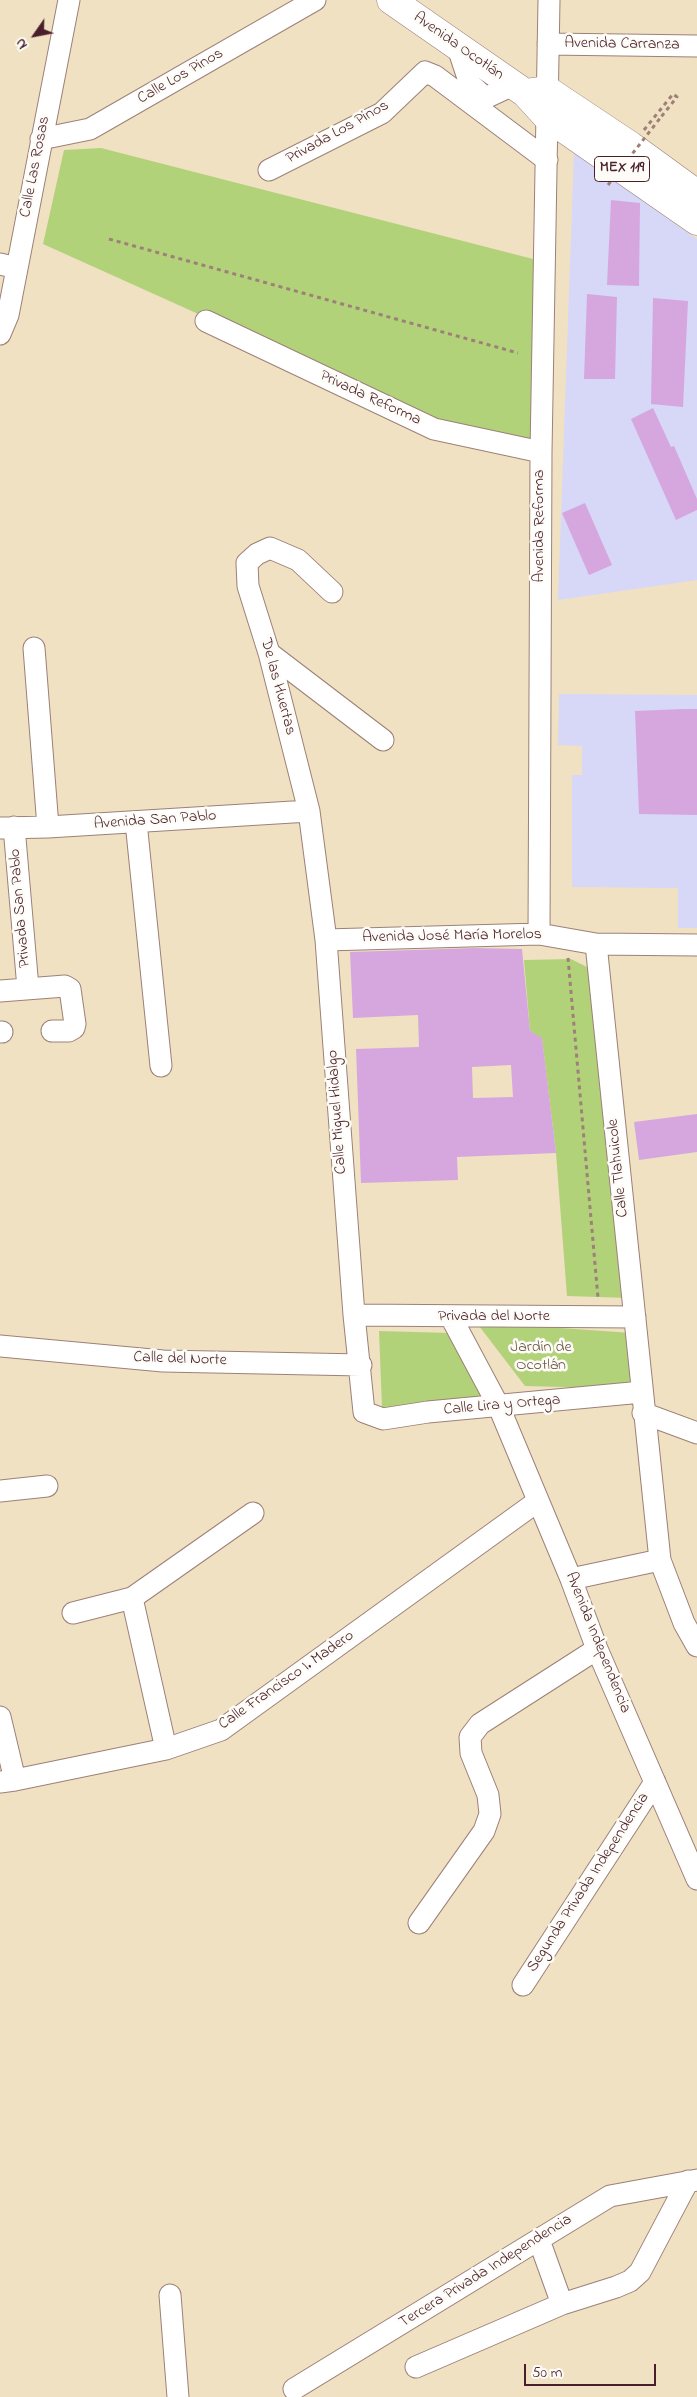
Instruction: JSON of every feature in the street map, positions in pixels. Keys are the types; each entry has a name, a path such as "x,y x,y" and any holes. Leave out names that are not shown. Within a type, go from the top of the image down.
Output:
{"main road":[{"name":"Avenida Ocotlán","path":"390,0 458,48 533,96 697,221"},
{"name":"Avenida Ocotlán","path":"533,96 631,146 697,194"}],"street":[{"name":"Calle Las Rosas","path":"0,334 8,314 9,266 41,139 69,0"},
{"name":"Calle Los Pinos","path":"41,139 90,129 315,0"},
{"name":"Avenida Reforma","path":"538,934 541,452 547,160 533,96 548,44 549,0"},
{"name":"Avenida Carranza","path":"548,44 697,46"},
{"name":"Privada Los Pinos","path":"269,170 382,113 425,72 435,76 547,160"},
{"name":"Privada Reforma","path":"206,322 434,429 541,452"},
{"name":"De las Huertas","path":"309,811 269,652 248,586 247,563 257,554 270,548 298,560 332,592"},
{"path":"34,648 48,827"},
{"path":"269,652 383,740"},
{"name":"Avenida San Pablo","path":"7,827 48,827 309,811"},
{"name":"Calle Miguel Hidalgo","path":"309,811 326,940 354,1315 360,1365 360,1391 364,1412"},
{"path":"136,822 161,1066"},
{"name":"Privada San Pablo","path":"7,827 28,988"},
{"name":"Avenida José María Morelos","path":"326,940 538,934 596,944 697,945"},
{"name":"Calle Tlahuicole","path":"596,944 660,1560 684,1623 697,1646"},
{"path":"0,990 65,986 70,988 74,1028 52,1031"},
{"name":"Privada del Norte","path":"354,1315 635,1317"},
{"name":"Avenida Independencia","path":"452,1317 499,1407 571,1579 596,1650 697,1879"},
{"name":"Calle del Norte","path":"0,1346 163,1361 360,1365"},
{"name":"Calle Lira y Ortega","path":"364,1412 383,1420 428,1412 499,1407 642,1392"},
{"path":"644,1413 697,1433"},
{"path":"0,1491 47,1486"},
{"name":"Calle Francisco I. Madero","path":"8,1781 166,1749 221,1730 538,1501"},
{"path":"73,1613 132,1598 253,1513"},
{"path":"571,1579 660,1560"},
{"path":"132,1598 166,1749"},
{"path":"419,1923 484,1831 490,1814 488,1795 471,1753 470,1737 480,1724 596,1650"},
{"path":"0,1717 8,1781"},
{"name":"Segunda Privada Independencia","path":"523,1985 655,1782"},
{"name":"Tercera Privada Independencia","path":"294,2389 610,2196 693,2181"},
{"name":"Tercera Privada Independencia","path":"416,2367 562,2304 630,2281 640,2272 693,2181"},
{"path":"538,2240 562,2304"},
{"path":"170,2295 178,2397"}],"path":[{"path":"608,185 677,97 673,94 647,126"},
{"path":"109,239 518,353"},
{"path":"566,938 600,1318"}],"shaded area":[{"path":"574,152 697,239 697,580 558,600"},
{"path":"559,694 697,695 697,928 678,928 678,888 572,887 572,775 582,775 582,746 558,745"}],"green space":[{"path":"101,148 537,260 533,445 440,423 43,244 64,150"},
{"path":"571,959 593,970 628,1298 567,1296 556,1153 542,1039 530,1031 524,960"},
{"name":"Jardín de Ocotlán","path":"476,1322 632,1333 640,1389 525,1386"},
{"path":"379,1331 451,1333 486,1402 382,1408"}],"building":[{"path":"611,200 640,203 639,286 607,285"},
{"path":"587,294 617,297 615,379 584,379"},
{"path":"653,298 688,301 683,407 651,404"},
{"path":"653,408 671,447 674,446 697,499 697,510 676,520 631,419"},
{"path":"585,503 612,565 589,575 562,513"},
{"path":"697,709 697,815 639,814 635,711"},
{"path":"475,948 522,949 530,1031 542,1038 556,1153 457,1157 458,1180 361,1183 356,1049 419,1047 418,1015 353,1018 350,952","holes":["511,1065 513,1097 473,1098 472,1067"]},
{"path":"697,1114 697,1152 639,1160 634,1122"}]}
